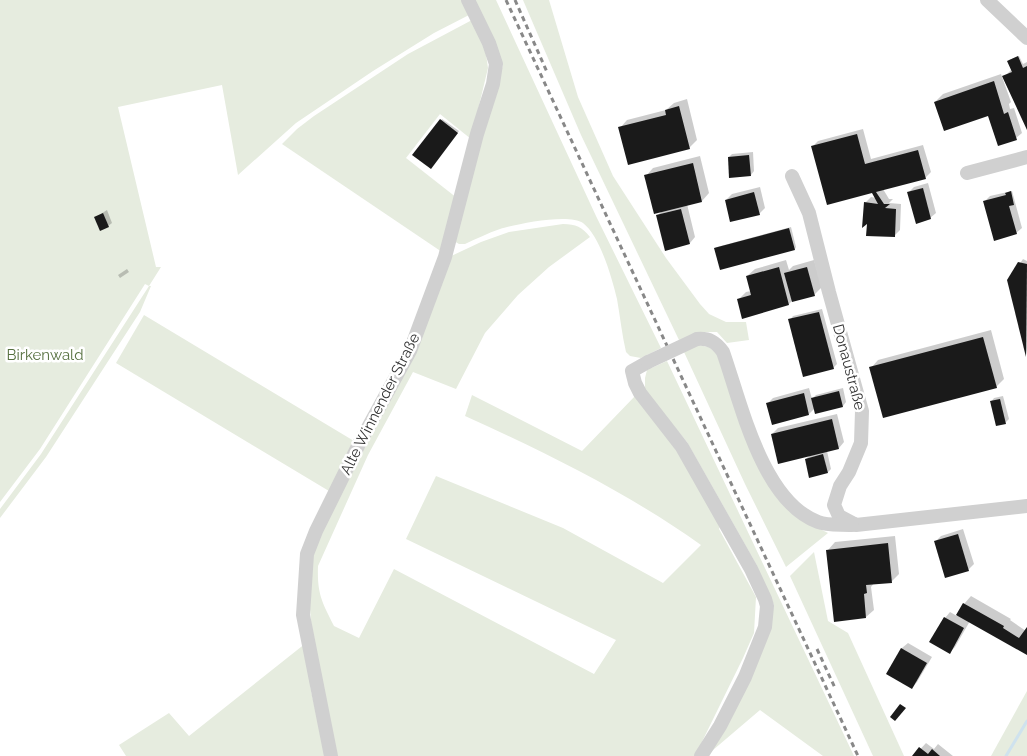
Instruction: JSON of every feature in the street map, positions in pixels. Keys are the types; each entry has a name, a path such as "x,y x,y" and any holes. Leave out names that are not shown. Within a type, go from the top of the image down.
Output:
{"street":[{"name":"Alte Winnender Straße","path":"331,756 303,614 307,554 319,524 359,444 410,352 445,258 477,134 493,84 496,64 489,43 468,0"},
{"path":"987,0 1027,38"},
{"path":"967,173 1027,157"},
{"name":"Donaustraße","path":"792,176 809,213 862,411 861,443 849,472 840,486 834,505 839,516 856,525"},
{"path":"701,756 720,726 745,676 765,627 767,606 751,569 682,448 640,393 632,371 697,339 710,340 718,344 723,352 751,435 766,471 791,503 808,517 820,523 856,525 1027,506"}],"green space":[{"name":"Birkenwald","path":"0,0 463,0 469,15 434,33 373,71 296,123 238,175 222,85 118,107 156,267 161,267 149,286 145,284 40,449 0,502"},
{"path":"473,0 496,0 596,216 661,348 641,358 630,356 626,352 617,299 609,269 595,237 583,223 566,219 542,220 500,229 465,244 459,244 454,241 503,65"},
{"path":"523,0 549,0 578,97 613,176 666,258 709,314 726,322 746,322 749,340 727,343 717,332 702,332 679,340 581,135"},
{"path":"472,20 485,47 488,68 471,139 440,114 406,158 457,198 442,252 282,144 314,116 408,54"},
{"path":"563,224 578,227 590,237 549,267 518,295 485,333 456,389 413,372 368,455 318,566 319,591 326,610 334,626 359,638 394,569 594,674 616,640 406,539 436,476 563,528 663,583 701,545 616,491 526,444 465,416 472,395 582,451 636,395 676,450 721,524 719,529 756,597 754,633 695,756 335,756 313,648 309,596 310,555 447,258 481,242 509,232"},
{"path":"149,286 151,286 140,312 46,457 0,518 0,509 41,454"},
{"path":"144,315 359,444 334,494 116,363"},
{"path":"697,345 709,347 718,355 762,475 820,529 828,533 786,567 684,352"},
{"path":"667,361 854,756 823,756 760,710 706,756 770,623 774,605 756,564 687,442 645,391 647,370"},
{"path":"814,552 828,621 848,633 904,756 873,756 790,576"},
{"path":"306,643 311,691 326,756 126,756 119,745 169,713 189,736"},
{"path":"1027,691 1027,756 991,756"}],"building":[{"path":"1018,56 1023,68 1027,66 1027,130 1002,76 1012,72 1007,61"},
{"path":"994,81 1004,114 1008,112 1017,140 998,146 988,116 944,131 934,102"},
{"path":"679,106 690,149 628,165 618,127 666,115 665,110"},
{"path":"440,119 458,133 431,169 412,155"},
{"path":"857,134 865,164 918,150 926,179 876,192 884,204 890,204 885,208 896,209 895,237 866,236 867,224 862,228 864,202 878,204 872,193 827,205 811,146"},
{"path":"749,155 751,176 729,178 728,157"},
{"path":"693,163 702,202 654,214 644,175"},
{"path":"923,188 931,219 916,224 907,192"},
{"path":"1011,191 1014,205 1009,206 1017,234 994,241 983,201 1006,195 1005,193"},
{"path":"754,192 760,215 730,222 725,200"},
{"path":"681,209 690,244 665,251 656,215"},
{"path":"103,213 109,227 100,231 94,217"},
{"path":"789,228 795,250 720,270 714,248"},
{"path":"1018,262 1027,264 1026,357 1007,280"},
{"path":"779,267 789,305 742,319 737,299 751,295 746,276"},
{"path":"807,267 815,296 792,302 784,273"},
{"path":"819,312 834,369 803,377 788,319"},
{"path":"983,337 997,388 883,418 869,367"},
{"path":"839,391 843,407 815,414 811,398"},
{"path":"804,393 809,415 772,425 766,403"},
{"path":"1000,399 1006,424 996,426 990,401"},
{"path":"832,419 839,449 778,464 771,434"},
{"path":"823,454 828,473 809,478 805,459"},
{"path":"958,534 969,571 945,578 934,541"},
{"path":"888,543 892,583 866,585 867,593 864,594 866,618 834,622 826,550"},
{"path":"963,603 1004,626 1003,628 1019,638 1027,627 1027,655 956,615"},
{"path":"944,617 964,628 950,654 929,642"},
{"path":"901,648 927,663 912,689 886,674"},
{"path":"900,704 906,708 895,721 890,717"},
{"path":"919,747 928,754 932,749 940,756 912,756"}],"waterway":[{"path":"1006,756 1027,721"}],"railway":[{"path":"506,0 858,756"},
{"path":"515,0 547,72"},
{"path":"817,649 835,688"}]}
